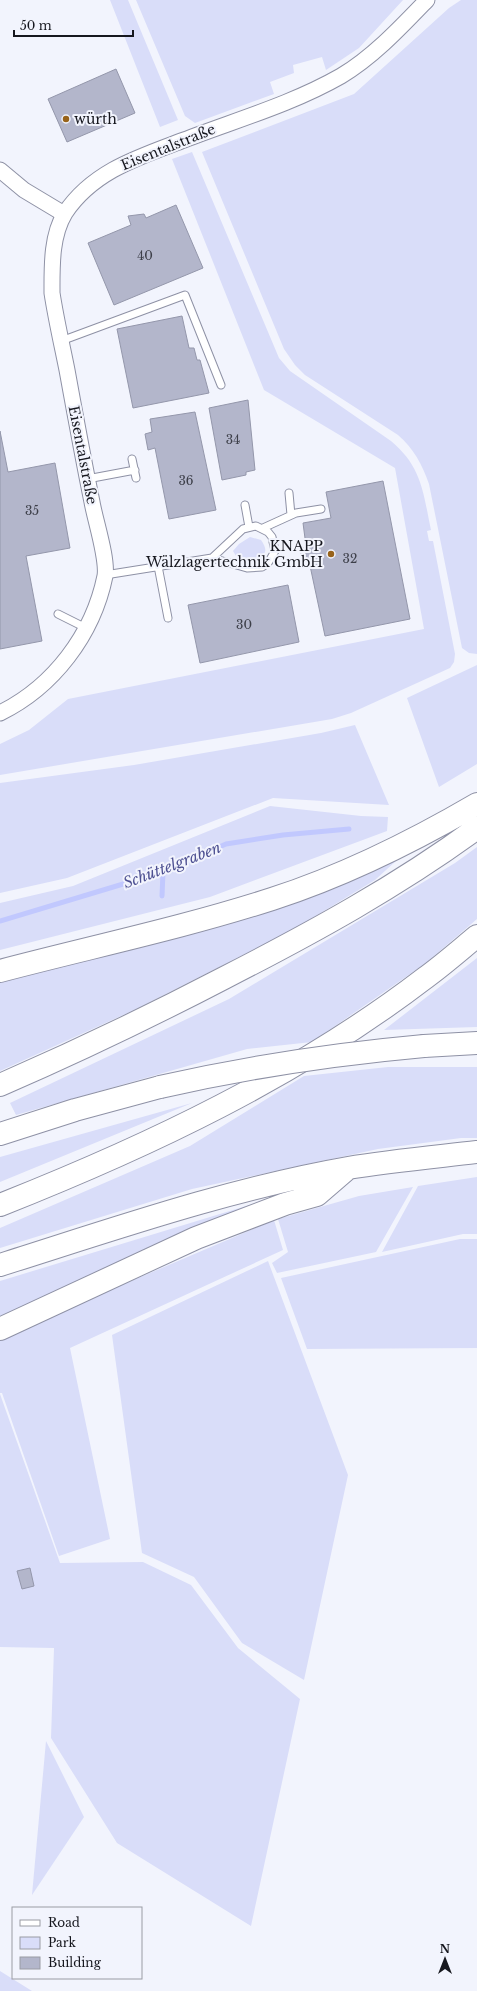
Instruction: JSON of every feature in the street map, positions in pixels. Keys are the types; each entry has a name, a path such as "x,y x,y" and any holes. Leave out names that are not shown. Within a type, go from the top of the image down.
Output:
{"highway":[{"path":"0,971 182,925 273,899 341,873 403,845 477,804"},
{"path":"0,1085 132,1025 281,949 393,884 477,828"},
{"path":"0,1205 117,1157 183,1126 274,1077 346,1032 425,978 477,936"},
{"path":"0,1134 75,1110 160,1086 225,1072 340,1054 424,1046 477,1043"},
{"path":"0,1265 177,1210 248,1190 347,1168 477,1152"},
{"path":"0,1329 196,1238 285,1204 317,1195 347,1168"}],"street":[{"name":"Eisentalstraße","path":"0,713 19,704 47,682 71,654 86,628 105,575 101,540 87,479 52,293 52,266 55,243 64,214 77,198 90,186 120,165 282,103 341,76 356,66 400,28 427,0"},
{"path":"0,170 24,190 64,214"}],"lane":[{"path":"61,341 185,295 221,385"},
{"path":"132,459 136,478"},
{"path":"87,479 135,470"},
{"path":"289,493 291,516"},
{"path":"245,505 249,527"},
{"path":"212,558 243,529 249,527 262,528 291,516 321,509"},
{"path":"105,575 212,558 248,568 262,567 268,563 275,551 272,537 262,528"},
{"path":"158,566 168,618"},
{"path":"58,614 86,628"}],"green space":[{"path":"110,0 128,0 178,120 160,127"},
{"path":"136,0 403,0 359,48 326,70 322,57 293,65 294,73 270,82 274,94 195,123 185,116"},
{"path":"461,0 477,0 477,654 469,653 462,648 429,484 420,463 413,451 398,435 305,375 295,365 284,349 202,152 354,94 449,8"},
{"path":"192,152 279,358 290,371 391,441 409,461 415,471 420,481 426,504 431,530 427,531 429,541 433,541 455,654 454,662 450,668 351,713 332,719 0,775 0,744 29,730 68,699 424,629 395,468 264,390 172,159"},
{"path":"250,537 261,540 265,547 265,552 263,555 253,558 236,556 233,551 239,544"},
{"path":"477,665 477,764 439,787 407,698"},
{"path":"355,725 389,805 273,798 67,878 0,893 0,783 134,765 321,733"},
{"path":"270,806 361,816 388,817 387,831 210,897 0,950 0,903 73,886"},
{"path":"477,847 477,919 426,963 312,1042 247,1049 16,1115 10,1103 229,999 455,863"},
{"path":"407,851 375,880 291,931 132,1011 0,1071 0,978"},
{"path":"477,958 477,1027 384,1030"},
{"path":"388,1067 477,1067 477,1138 461,1138 378,1149 192,1189 0,1248 0,1228 190,1146 304,1076"},
{"path":"192,1103 0,1182 0,1157"},
{"path":"477,1177 477,1234 463,1234 382,1252 418,1186"},
{"path":"413,1187 376,1252 277,1273 272,1263 288,1252 278,1219 359,1196"},
{"path":"269,1199 36,1302 0,1316 0,1281"},
{"path":"274,1220 283,1250 70,1348 110,1539 59,1556 2,1393 0,1393 0,1337"},
{"path":"460,1239 477,1239 477,1348 307,1349 281,1278"},
{"path":"268,1261 348,1475 304,1680 242,1643 194,1577 142,1553 112,1335"},
{"path":"0,1394 60,1563 143,1562 191,1585 238,1648 300,1699 251,1926 117,1843 51,1738 54,1648 0,1647"},
{"path":"46,1741 84,1817 32,1895"},
{"path":"0,1971 32,1991 0,1991"}],"building":[{"path":"116,69 135,113 67,142 48,99"},
{"path":"176,205 203,268 114,305 88,243 131,225 128,216 144,214 146,218"},
{"path":"182,316 189,348 194,348 197,360 200,360 209,393 133,408 117,329"},
{"path":"248,400 255,470 246,472 246,475 222,480 209,408"},
{"path":"195,412 216,510 169,519 155,448 148,450 145,434 152,432 150,419"},
{"path":"0,431 8,472 55,463 70,548 26,556 42,641 0,649"},
{"path":"383,481 410,619 325,636 309,561 303,559 301,555 301,549 306,546 303,523 331,518 326,492"},
{"path":"288,585 299,642 200,663 188,605"},
{"path":"30,1568 34,1586 22,1589 17,1571"}],"waterway":[{"name":"Schüttelgraben","path":"0,921 163,872 226,844 283,835 349,829"},
{"path":"162,896 163,872"}],"place":[{"name":"würth","path":"66,119"},
{"name":"KNAPP Wälzlagertechnik GmbH","path":"331,554"}]}
